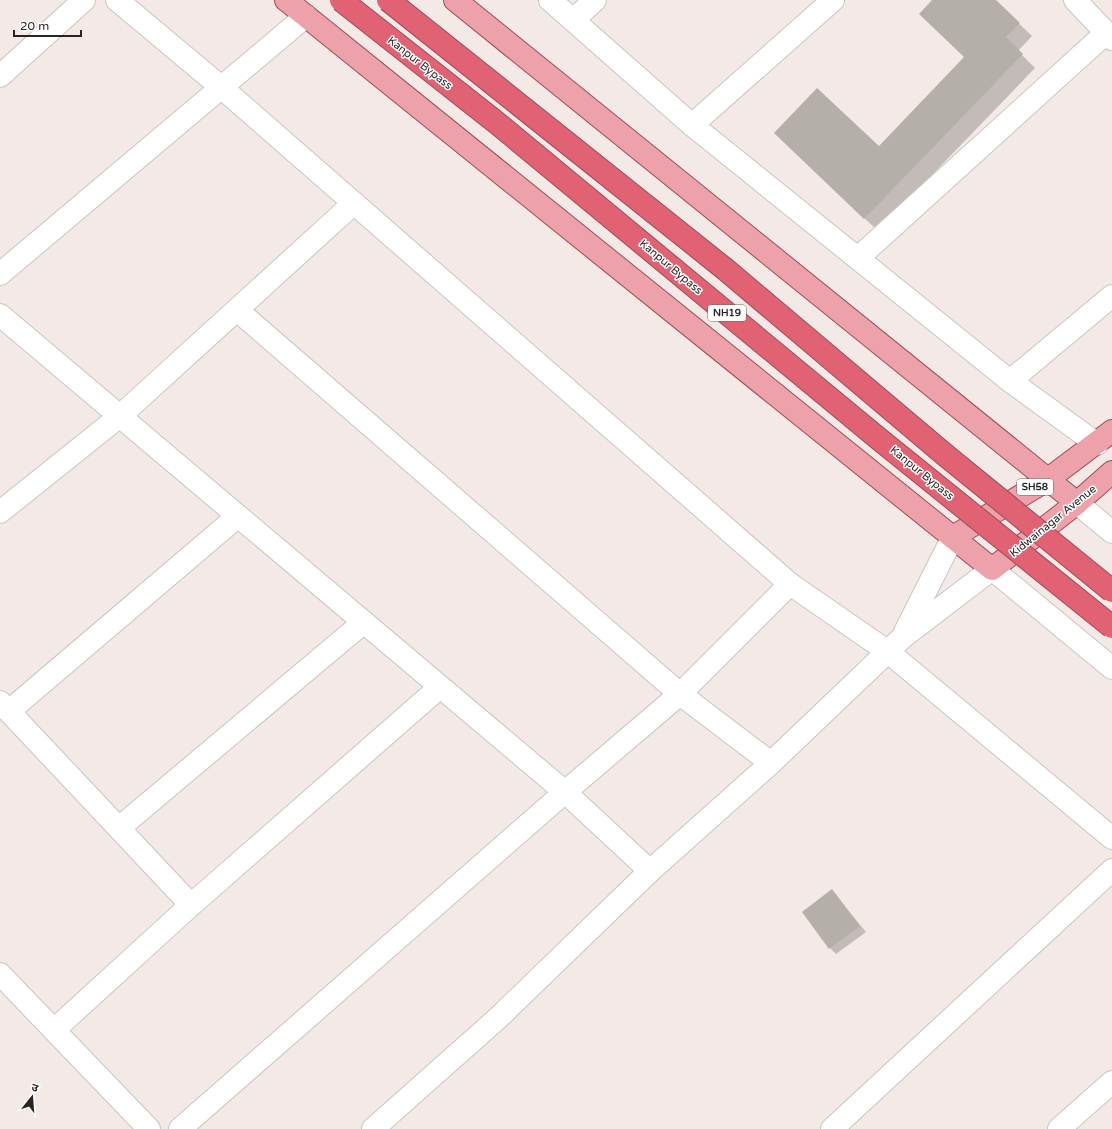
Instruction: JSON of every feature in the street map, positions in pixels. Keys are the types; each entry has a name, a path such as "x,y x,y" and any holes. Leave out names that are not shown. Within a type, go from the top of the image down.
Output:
{"highway":[{"name":"Kanpur Bypass","path":"341,0 497,124 879,438 1112,627"},
{"name":"NH19","path":"388,0 725,270 944,454 1112,591"}],"main road":[{"path":"286,0 992,569"},
{"path":"455,0 1076,503"},
{"name":"SH58","path":"953,537 1047,480 1105,437"},
{"name":"Kidwainagar Avenue","path":"992,569 1076,503 1112,472"}],"street":[{"path":"0,76 84,0"},
{"path":"117,0 221,87 790,584 887,651 1112,838"},
{"path":"550,0 692,125 1010,381 1105,437"},
{"path":"572,20 596,0"},
{"path":"692,125 833,0"},
{"path":"858,258 1109,36 1074,0"},
{"path":"0,274 306,16"},
{"path":"0,512 120,416 354,203"},
{"path":"1010,381 1112,296"},
{"path":"237,310 680,694 771,764"},
{"path":"0,315 565,792 650,871"},
{"path":"1076,503 1112,532"},
{"path":"191,905 4,706 238,516"},
{"path":"903,637 953,537"},
{"path":"373,1129 498,1018 650,871 771,764 887,651 992,569 1112,668"},
{"path":"180,1129 565,792 680,694 790,584"},
{"path":"119,828 364,622"},
{"path":"54,1030 191,905 440,687"},
{"path":"832,1129 1112,870"},
{"path":"0,974 149,1129"},
{"path":"1059,1129 1112,1082"}],"building":[{"path":"932,0 996,0 1020,23 1006,37 1023,54 864,219 774,133 817,88 879,146 964,57 919,14"},
{"path":"832,889 860,926 829,949 802,912"}]}
